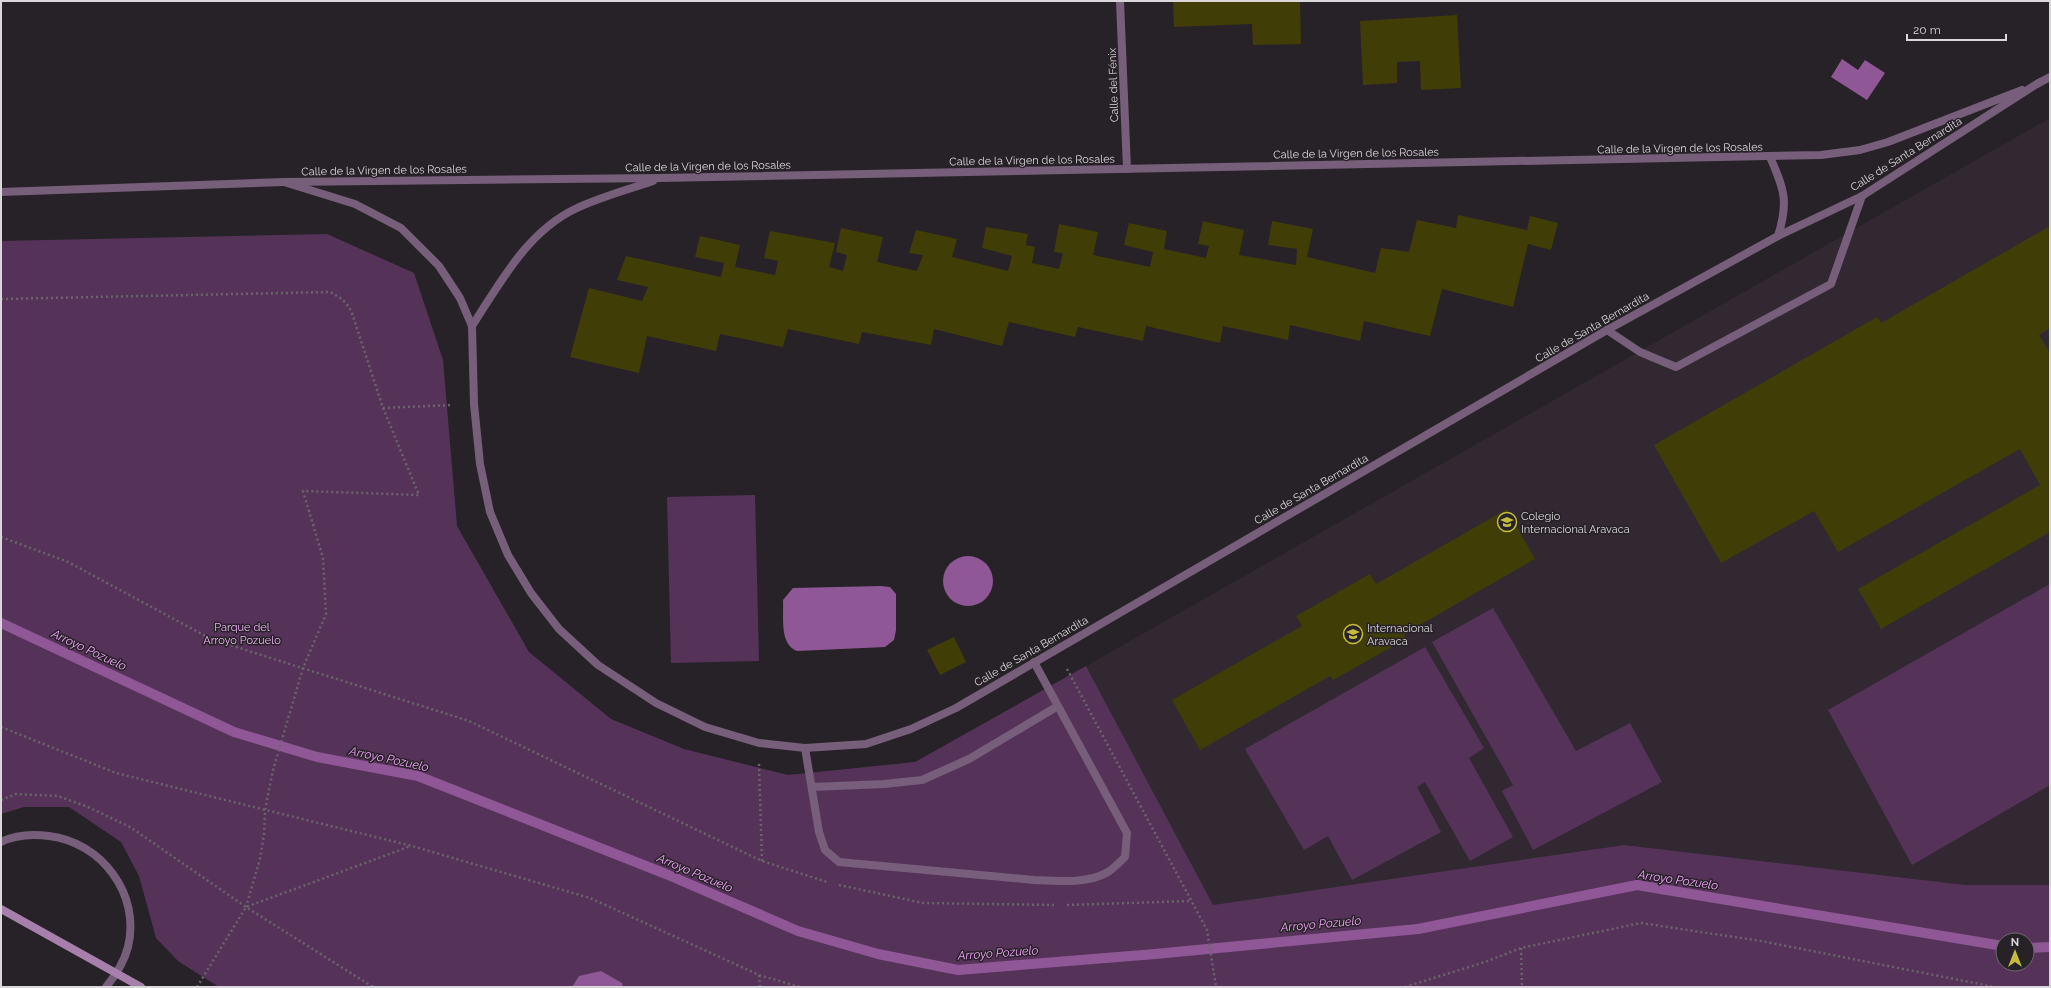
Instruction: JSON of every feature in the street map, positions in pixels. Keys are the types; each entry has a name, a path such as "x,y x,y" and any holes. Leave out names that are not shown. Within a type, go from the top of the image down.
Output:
{"main road":[{"path":"1,909 118,972 141,987"}],"street":[{"name":"Calle del Fénix","path":"1120,1 1127,168"},
{"name":"Calle de la Virgen de los Rosales","path":"1,192 284,182 660,178 1821,155 1860,150 1888,142 2050,77"},
{"name":"Calle de Santa Bernardita","path":"284,182 355,204 401,228 439,266 460,298 472,326 474,404 480,464 490,512 508,555 531,593 559,629 598,665 656,702 706,727 759,743 805,748 866,744 911,729 956,708 1607,330 1778,236 1862,196 2040,82"},
{"path":"1770,157 1781,183 1785,201 1784,218 1778,236"},
{"path":"472,326 522,252 544,229 575,209 660,178"},
{"path":"1607,330 1640,352 1676,367 1831,284 1862,196"},
{"path":"805,748 819,832 825,850 839,862 1034,880 1054,881 1094,878 1109,871 1125,857 1127,833 1058,706 1037,660"},
{"path":"812,787 884,784 922,780 969,759 1058,706"},
{"path":"1,842 7,839 34,834 62,838 88,849 109,868 123,891 130,919 128,946 118,972 106,987"}],"path":[{"path":"1,299 330,292 348,304 352,312 383,408 419,494 303,491 323,558 326,614 303,668 273,770 265,810 264,836 260,859 246,907 197,987"},
{"path":"383,408 474,404"},
{"path":"1,537 68,562 211,638 470,721 762,861 759,743"},
{"path":"1037,660 1069,669 1207,930 1216,987"},
{"path":"1,728 116,773 412,846 590,898 759,975 800,987"},
{"path":"1,800 16,794 58,796 88,807 130,827 246,907 373,987"},
{"path":"246,907 412,846"},
{"path":"1405,987 1485,962 1521,948 1641,923 1761,941 1995,987"},
{"path":"1521,948 1522,987"},
{"path":"759,975 760,987"}],"shaded area":[{"path":"1842,59 1858,70 1865,60 1885,73 1867,100 1831,77"},
{"path":"2050,118 2050,885 1965,885 1624,845 1213,906 1086,666"},
{"path":"963,556 973,556 986,563 993,576 993,586 986,599 973,606 963,606 954,602 947,595 943,586 943,576 947,567 954,560"},
{"path":"890,587 896,594 896,630 894,640 885,647 797,651 787,642 783,622 783,600 793,588"},
{"path":"601,971 622,983 623,987 572,987 579,976"}],"green space":[{"name":"Parque del Arroyo Pozuelo","path":"327,234 414,273 443,360 457,526 529,652 611,719 684,749 788,775 915,762 1086,666 1213,905 1624,845 1965,885 2050,885 2050,987 219,987 178,961 156,938 139,876 121,842 69,807 24,807 1,814 1,241"},
{"path":"755,495 759,661 671,663 667,497"},
{"path":"2050,584 2050,785 1912,865 1828,710"},
{"path":"1493,608 1576,751 1630,723 1662,782 1533,850 1502,791 1513,785 1432,642"},
{"path":"1425,647 1484,748 1469,758 1513,837 1470,861 1425,782 1417,787 1441,832 1352,880 1328,836 1304,850 1245,749"}],"building":[{"path":"1173,1 1300,1 1301,44 1253,45 1252,24 1174,27"},
{"path":"1457,15 1461,88 1421,90 1420,61 1397,62 1397,83 1363,85 1360,21"},
{"path":"1458,215 1527,230 1530,216 1558,223 1551,250 1528,244 1513,307 1442,289 1430,336 1364,321 1360,341 1290,325 1288,340 1223,326 1220,343 1146,326 1143,341 1078,327 1075,337 1009,322 1002,346 934,329 931,345 862,332 859,344 788,329 783,347 720,334 716,351 647,336 639,373 570,357 589,288 642,301 648,287 617,280 626,256 721,277 724,263 695,257 700,236 740,245 735,267 775,275 778,261 764,258 770,231 835,243 829,267 843,271 847,255 836,252 841,228 883,237 877,262 917,271 923,255 909,253 916,230 957,239 952,257 1008,271 1012,256 982,248 986,227 1028,234 1026,245 1035,247 1032,263 1059,269 1063,253 1054,252 1059,224 1098,232 1093,255 1150,267 1153,252 1124,245 1129,223 1167,231 1164,249 1206,258 1209,246 1198,244 1203,221 1244,230 1239,255 1296,265 1297,249 1268,245 1272,221 1313,229 1307,257 1375,273 1381,248 1409,252 1417,220 1456,228"},
{"path":"2050,226 2050,328 2039,335 2050,353 2050,532 1881,629 1858,589 2040,485 2020,449 1838,552 1814,511 1721,563 1654,445 1877,317 1881,323"},
{"path":"1507,509 1535,559 1404,634 1406,639 1333,680 1330,676 1200,750 1172,700 1302,626 1296,616 1370,574 1376,584"},
{"path":"954,637 966,662 940,675 927,650"}],"waterway":[{"name":"Arroyo Pozuelo","path":"1,623 234,732 317,757 418,776 666,874 798,931 878,954 958,970 1155,954 1418,929 1637,885 1995,945"},
{"name":"Arroyo Pozuelo","path":"2035,948 2050,947"}],"place":[{"name":"Colegio Internacional Aravaca","path":"1507,522"},
{"name":"Internacional Aravaca","path":"1353,634"}]}
